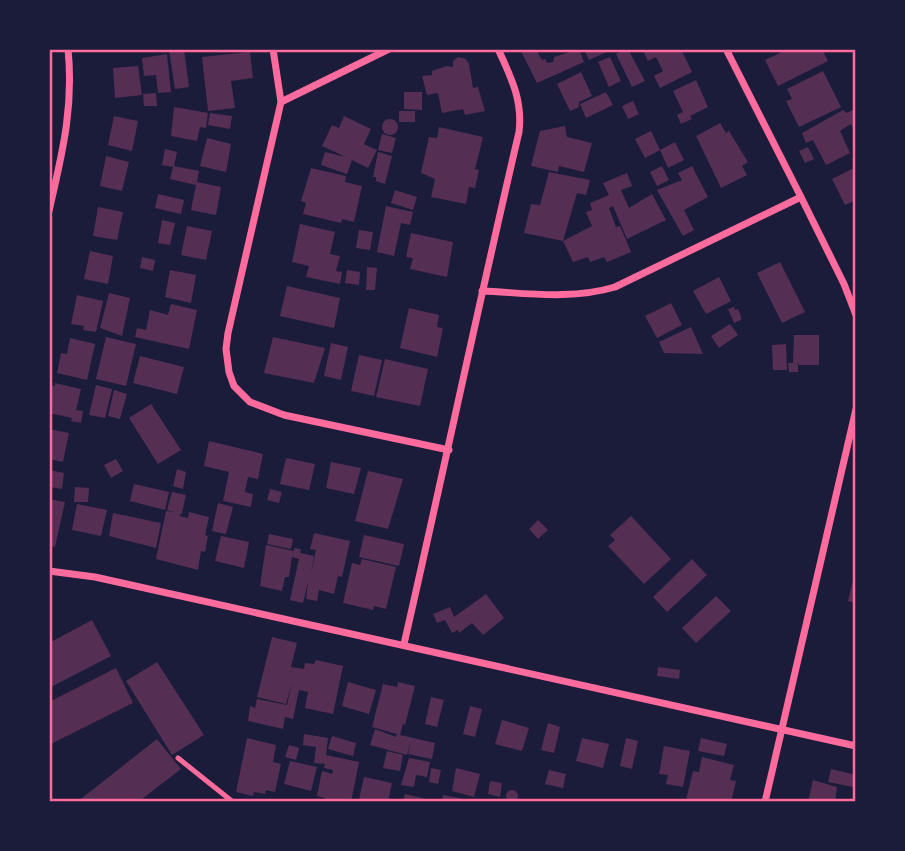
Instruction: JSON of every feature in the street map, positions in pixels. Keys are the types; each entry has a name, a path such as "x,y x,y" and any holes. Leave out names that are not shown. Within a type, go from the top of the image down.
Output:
{"street":[{"path":"49,211 69,122 68,49"},
{"path":"273,49 281,102 228,333 226,361 234,386 250,402 284,415 449,450"},
{"path":"281,102 389,49"},
{"path":"404,645 521,116 519,99 498,49"},
{"path":"726,49 844,284 856,315"},
{"path":"482,291 590,295 615,287 801,197"},
{"path":"765,802 856,409"},
{"path":"49,571 95,577 856,746"}],"lane":[{"path":"178,758 233,802"}],"building":[{"path":"184,49 189,87 175,89 169,50"},
{"path":"520,49 536,49 547,63 553,62 554,57 579,49 584,62 537,83"},
{"path":"584,49 613,49 589,60"},
{"path":"628,49 645,81 632,87 616,54"},
{"path":"642,49 681,49 692,72 660,88 654,76 663,71 656,57 648,61"},
{"path":"788,49 822,49 828,61 778,86 765,60"},
{"path":"250,52 253,78 231,81 235,108 208,111 202,57"},
{"path":"167,54 171,92 158,93 156,75 144,76 142,58"},
{"path":"458,57 466,59 469,64 473,88 478,87 485,111 465,115 463,109 442,113 438,93 427,95 422,76 432,75 432,71 446,66 453,67 453,61"},
{"path":"610,57 621,81 609,87 598,62"},
{"path":"138,66 142,95 115,98 113,68"},
{"path":"823,71 841,107 799,127 786,101 792,99 787,89"},
{"path":"581,72 592,96 579,102 579,107 570,111 557,84"},
{"path":"696,80 708,107 681,124 677,115 683,112 673,91"},
{"path":"404,92 422,92 422,110 404,109"},
{"path":"606,92 613,105 586,118 580,104"},
{"path":"156,93 157,106 144,106 143,94"},
{"path":"633,101 639,114 628,119 622,106"},
{"path":"174,107 208,113 206,128 200,127 197,141 171,136"},
{"path":"856,108 856,135 851,124 840,131 850,153 826,165 813,140 806,143 802,133 843,110 847,113"},
{"path":"399,111 415,111 415,122 399,122"},
{"path":"210,113 232,116 230,129 208,125"},
{"path":"114,116 138,121 132,151 108,145"},
{"path":"344,116 371,129 364,144 377,150 368,168 352,160 347,174 321,165 325,152 346,157 322,146 332,125 339,128"},
{"path":"390,119 396,121 396,133 390,135 384,133 382,127 384,121"},
{"path":"720,123 726,133 729,131 748,162 742,166 747,175 721,188 696,136"},
{"path":"565,126 567,137 592,143 584,172 559,166 558,172 531,166 540,131"},
{"path":"439,127 483,137 475,169 479,170 475,188 469,187 466,204 431,197 435,179 421,173 429,137 437,138"},
{"path":"651,131 660,150 645,158 635,139"},
{"path":"382,134 396,138 392,153 378,150"},
{"path":"207,138 231,144 226,172 200,166"},
{"path":"675,142 684,160 668,168 660,150"},
{"path":"808,147 814,159 805,163 799,151"},
{"path":"165,149 177,152 174,166 199,171 197,182 221,187 216,215 191,210 196,185 170,179 173,167 162,165"},
{"path":"378,152 392,156 385,184 373,177"},
{"path":"106,156 129,162 122,191 100,186"},
{"path":"662,166 669,180 657,186 650,172"},
{"path":"692,166 708,197 684,210 694,230 683,236 657,190 682,180 678,173"},
{"path":"856,167 856,200 845,205 832,179"},
{"path":"311,168 346,176 345,182 362,186 354,222 342,219 341,223 303,214 306,203 301,201"},
{"path":"549,172 590,180 586,195 577,193 563,241 524,233 531,204 540,205"},
{"path":"627,173 632,186 621,190 629,208 652,194 666,220 627,239 613,206 609,208 616,227 620,226 631,252 607,262 604,257 590,262 588,257 573,262 563,241 592,226 586,212 592,210 590,203 609,195 603,183"},
{"path":"395,190 417,197 413,210 391,203"},
{"path":"158,194 184,200 181,214 155,208"},
{"path":"386,206 413,212 410,225 401,223 394,256 377,252"},
{"path":"98,207 123,212 117,240 93,236"},
{"path":"162,220 175,223 170,245 158,243"},
{"path":"300,224 335,232 330,254 340,256 336,271 342,272 340,284 306,277 309,266 292,262"},
{"path":"187,226 212,231 206,260 181,255"},
{"path":"359,230 373,232 370,250 356,248"},
{"path":"411,233 453,242 447,277 410,269 413,258 406,257"},
{"path":"90,251 113,256 108,284 84,279"},
{"path":"142,257 155,260 153,271 140,268"},
{"path":"780,262 805,312 782,323 757,273"},
{"path":"367,267 377,268 375,290 366,290"},
{"path":"170,270 196,275 191,303 165,297"},
{"path":"347,270 360,272 359,285 345,283"},
{"path":"719,277 731,301 706,314 693,291"},
{"path":"287,286 340,298 334,328 280,316"},
{"path":"109,293 130,298 122,336 100,328"},
{"path":"77,295 103,301 96,332 71,324"},
{"path":"671,303 682,325 657,338 645,316"},
{"path":"171,304 197,310 189,349 135,337 137,328 146,330 150,310 168,315"},
{"path":"734,307 735,310 738,309 741,320 734,323 728,309"},
{"path":"409,308 439,315 437,327 443,328 437,357 400,348"},
{"path":"730,324 738,335 719,348 711,336"},
{"path":"691,327 703,354 664,353 659,342"},
{"path":"794,335 819,335 819,365 799,365 798,362 798,372 789,372 788,363 793,363"},
{"path":"106,337 136,344 126,386 96,379"},
{"path":"273,337 325,348 314,383 264,373"},
{"path":"70,338 95,344 87,380 57,373 61,353 67,354"},
{"path":"331,343 348,347 341,380 324,376"},
{"path":"786,344 787,370 773,370 772,345"},
{"path":"359,355 382,360 374,396 351,391"},
{"path":"140,356 184,367 177,394 133,383"},
{"path":"385,359 428,369 420,406 376,397"},
{"path":"55,383 81,389 76,410 83,411 81,423 49,413 49,385 55,386"},
{"path":"96,385 112,389 105,418 89,415"},
{"path":"114,390 127,394 120,419 108,416"},
{"path":"151,404 181,450 158,464 129,418"},
{"path":"49,429 69,433 63,462 49,459"},
{"path":"209,441 263,454 258,479 248,477 245,492 253,494 251,507 223,501 229,472 204,466"},
{"path":"286,458 315,464 309,490 280,484"},
{"path":"116,459 123,471 111,478 104,465"},
{"path":"331,462 361,468 354,494 326,488"},
{"path":"177,469 186,472 183,489 173,486"},
{"path":"49,470 64,473 62,489 49,487"},
{"path":"368,471 403,479 388,529 355,521"},
{"path":"134,484 169,492 165,510 130,501"},
{"path":"75,487 89,488 88,502 74,502"},
{"path":"270,489 282,492 279,503 267,500"},
{"path":"172,492 186,495 179,516 188,518 189,512 209,517 205,552 201,551 198,570 156,559 166,511 175,512 167,510"},
{"path":"49,499 65,502 55,547 49,545"},
{"path":"218,503 233,507 226,534 212,531"},
{"path":"77,504 107,510 101,536 72,530"},
{"path":"113,513 161,523 156,548 109,536"},
{"path":"631,516 671,559 644,584 608,546 615,540 610,535"},
{"path":"538,520 548,530 538,539 529,529"},
{"path":"314,533 350,541 342,577 338,576 334,594 319,590 317,601 306,599 308,582 303,603 290,600 299,559 292,557 289,577 285,577 282,591 260,586 266,545 294,551 294,548 301,549 300,553 314,556 311,573 316,550 310,549"},
{"path":"269,534 293,539 291,549 267,544"},
{"path":"364,535 404,544 399,566 359,557"},
{"path":"221,536 249,542 244,568 215,561"},
{"path":"362,559 396,567 386,609 374,606 373,610 343,603 352,563 360,565"},
{"path":"692,559 707,575 667,612 653,597"},
{"path":"856,572 856,603 848,601"},
{"path":"486,594 504,618 483,635 472,623 459,633 458,630 452,633 445,620 437,623 433,614 450,607 454,617"},
{"path":"716,596 731,611 696,643 682,628"},
{"path":"92,620 111,656 49,688 49,643"},
{"path":"272,637 297,643 291,667 304,669 305,663 314,664 316,660 343,666 333,714 305,708 308,692 299,690 293,719 285,717 283,729 248,721 250,706 255,708 257,699 287,705 292,683 286,704 257,697"},
{"path":"157,662 204,735 172,755 126,681"},
{"path":"658,667 680,670 679,679 657,676"},
{"path":"116,668 133,703 49,745 49,702"},
{"path":"348,682 376,690 369,714 342,706"},
{"path":"398,682 415,686 400,735 435,743 432,759 408,754 411,741 407,755 370,745 375,729 396,737 397,734 372,727 383,684 397,687"},
{"path":"431,697 444,700 437,727 425,724"},
{"path":"470,706 482,709 475,737 463,734"},
{"path":"502,720 529,728 522,751 495,744"},
{"path":"548,723 560,727 554,753 541,750"},
{"path":"304,734 328,738 326,755 359,762 351,802 324,802 325,798 317,796 322,771 332,774 333,770 324,768 325,764 314,763 316,747 303,745"},
{"path":"332,736 356,743 353,756 328,749"},
{"path":"247,738 276,745 273,762 281,764 275,792 254,792 253,796 236,792"},
{"path":"582,738 609,744 603,768 576,761"},
{"path":"626,738 638,741 632,769 620,766"},
{"path":"701,738 727,744 724,756 698,751"},
{"path":"157,739 181,769 138,802 77,802"},
{"path":"289,745 299,748 296,760 285,757"},
{"path":"664,746 690,751 683,787 666,784 668,775 659,774"},
{"path":"387,751 403,755 400,771 383,768"},
{"path":"702,757 734,765 730,780 736,781 731,802 686,800 693,771 699,772"},
{"path":"409,758 430,762 427,777 416,775 414,787 401,785"},
{"path":"290,761 317,767 311,791 284,784"},
{"path":"431,768 441,770 438,784 429,782"},
{"path":"456,768 480,774 474,797 452,791"},
{"path":"831,769 856,775 853,787 828,782"},
{"path":"549,770 566,774 563,788 545,784"},
{"path":"364,777 392,783 388,802 359,800"},
{"path":"813,780 837,787 835,802 808,802"},
{"path":"490,781 502,783 500,797 488,794"},
{"path":"512,790 518,796 512,802 506,796"},
{"path":"405,794 434,801 403,802"},
{"path":"443,795 474,801 474,802 442,802"}]}
